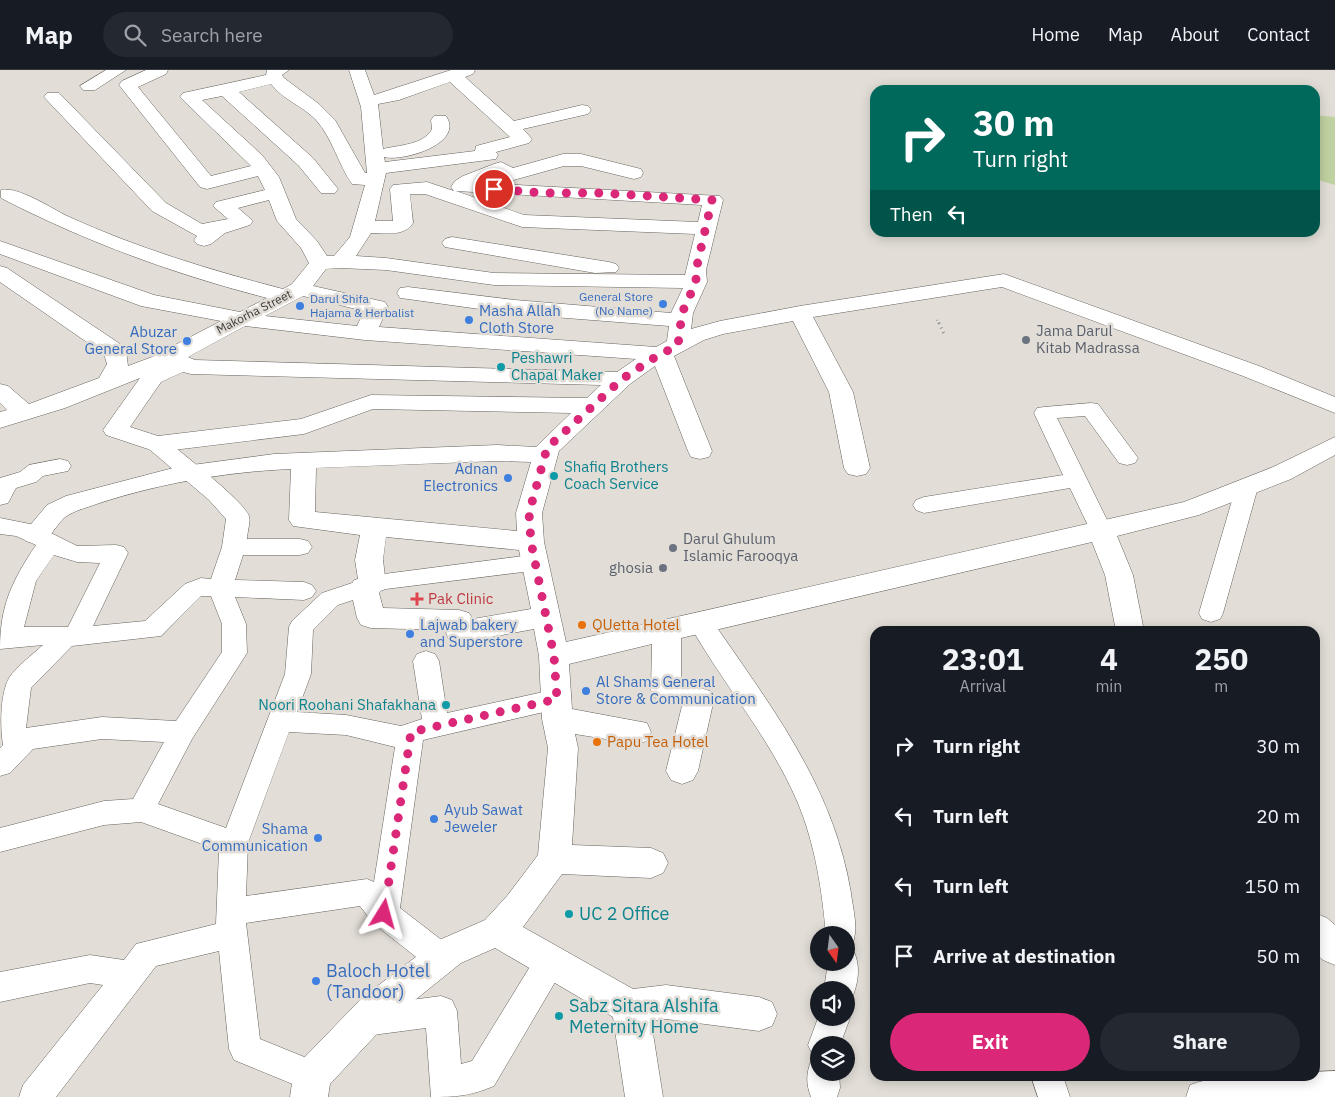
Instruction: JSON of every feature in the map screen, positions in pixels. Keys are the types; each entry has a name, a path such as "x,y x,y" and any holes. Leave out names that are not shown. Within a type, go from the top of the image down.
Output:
{"street":[{"path":"89,86 118,70"},
{"path":"160,70 128,85 207,183 262,169"},
{"path":"357,70 368,101 376,167"},
{"path":"368,101 393,96 461,73 523,139 483,150 489,156 424,164 376,167"},
{"path":"440,120 442,128 439,136 423,146 376,167 359,180 351,169 342,142 327,121 313,108 276,83 278,74 226,90 189,97 213,118 262,169 287,221 330,263 386,264 494,279 696,276"},
{"path":"226,90 306,162 328,189"},
{"path":"53,97 159,207 198,230 218,229 243,221 223,206 274,193"},
{"path":"510,127 582,110"},
{"path":"455,191 470,180 501,168 510,175 563,160 581,160 634,173"},
{"path":"424,164 427,188"},
{"name":"Makorha Street","path":"0,420 176,360 241,318 292,293 360,238 376,167"},
{"path":"363,227 398,227 403,223 400,188 455,191 601,193 712,200 696,276 674,340 700,450"},
{"path":"455,191 522,221 705,228"},
{"path":"8,194 69,225 226,282 377,306 365,333"},
{"path":"173,264 218,229"},
{"path":"452,243 595,267 696,276"},
{"path":"2,250 148,302 284,326 365,333 674,340 708,331 800,313 1004,280 1251,372 1335,406"},
{"path":"0,272 115,351 118,364 108,382"},
{"path":"408,293 515,307 674,340"},
{"path":"800,313 840,392 857,468"},
{"path":"310,1087 376,1009 441,958 497,931 519,907 554,859 563,748 557,709 554,656 534,554 529,513 547,448 622,379 674,340"},
{"path":"593,406 371,402 304,426 157,444 115,430 153,377 176,360 190,367 622,379"},
{"path":"0,391 24,412"},
{"path":"554,656 1190,509 1282,474 1335,445"},
{"path":"43,538 56,512 75,502 189,473 274,462 497,453 546,455"},
{"path":"304,462 302,520 374,527 534,554"},
{"path":"374,527 369,560 368,586 372,618 459,620 459,632 546,617"},
{"path":"1101,530 1119,575 1129,626"},
{"path":"667,630 666,690 699,699 682,771"},
{"path":"557,709 636,732"},
{"path":"554,859 651,863"},
{"path":"497,931 630,1008 666,1002 759,1014"},
{"path":"1320,934 1335,948"},
{"path":"630,1008 644,1097"}],"lane":[{"path":"1101,530 1044,413 1092,409 1126,458"},
{"path":"141,810 183,732 234,653 234,624 220,588 234,547 238,517 217,495 157,444"},
{"path":"0,498 7,484 28,477 37,470 60,466"},
{"path":"924,505 1076,480"},
{"path":"1212,612 1247,487"},
{"path":"0,526 17,526 67,551 94,555 116,553 71,636 19,684 9,757"},
{"path":"43,538 25,580 4,639 152,630 193,590 201,587 304,591"},
{"path":"234,547 300,547"},
{"path":"310,1087 245,1050 231,923 234,843 298,674 300,627 330,599 384,581 523,564 534,554"},
{"path":"700,622 796,770 811,802 837,888 840,926"},
{"path":"426,661 436,726"},
{"path":"384,914 411,732 436,726 557,709"},
{"path":"280,721 346,725 409,739"},
{"path":"9,757 26,738 102,728 183,732"},
{"path":"0,840 104,813 141,810 234,843"},
{"path":"35,1097 147,954 231,923 367,892 384,914 441,958"},
{"path":"365,1021 440,1011 446,1090 482,1075 550,962"},
{"path":"0,987 90,969 131,975"},
{"path":"1049,1081 1054,1097"},
{"path":"1202,1097 1242,1085 1335,1087"}],"green space":[{"path":"1320,116 1335,117 1335,185 1320,180"}],"place":[{"name":"General Store (No Name)","path":"663,304"},
{"name":"Darul Shifa Hajama & Herbalist","path":"300,306"},
{"name":"Masha Allah Cloth Store","path":"469,320"},
{"name":"Jama Darul Kitab Madrassa","path":"1026,340"},
{"name":"Abuzar General Store","path":"187,341"},
{"name":"Peshawri Chapal Maker","path":"501,367"},
{"name":"Shafiq Brothers Coach Service","path":"554,476"},
{"name":"Adnan Electronics","path":"508,478"},
{"name":"Darul Ghulum Islamic Farooqya","path":"673,548"},
{"name":"ghosia","path":"663,568"},
{"name":"Pak Clinic","path":"417,599"},
{"name":"QUetta Hotel","path":"582,625"},
{"name":"Lajwab bakery and Superstore","path":"410,634"},
{"name":"Al Shams General Store & Communication","path":"586,691"},
{"name":"Noori Roohani Shafakhana","path":"446,705"},
{"name":"Papu Tea Hotel","path":"597,742"},
{"name":"Ayub Sawat Jeweler","path":"434,819"},
{"name":"Shama Communication","path":"318,838"},
{"name":"UC 2 Office","path":"569,914"},
{"name":"Baloch Hotel (Tandoor)","path":"316,981"},
{"name":"Sabz Sitara Alshifa Meternity Home","path":"559,1016"}],"route":[{"path":"384,914 411,732 557,699 554,656 531,542 529,513 547,448 622,379 678,345 682,313 696,280 696,270 712,200 494,189"}]}
